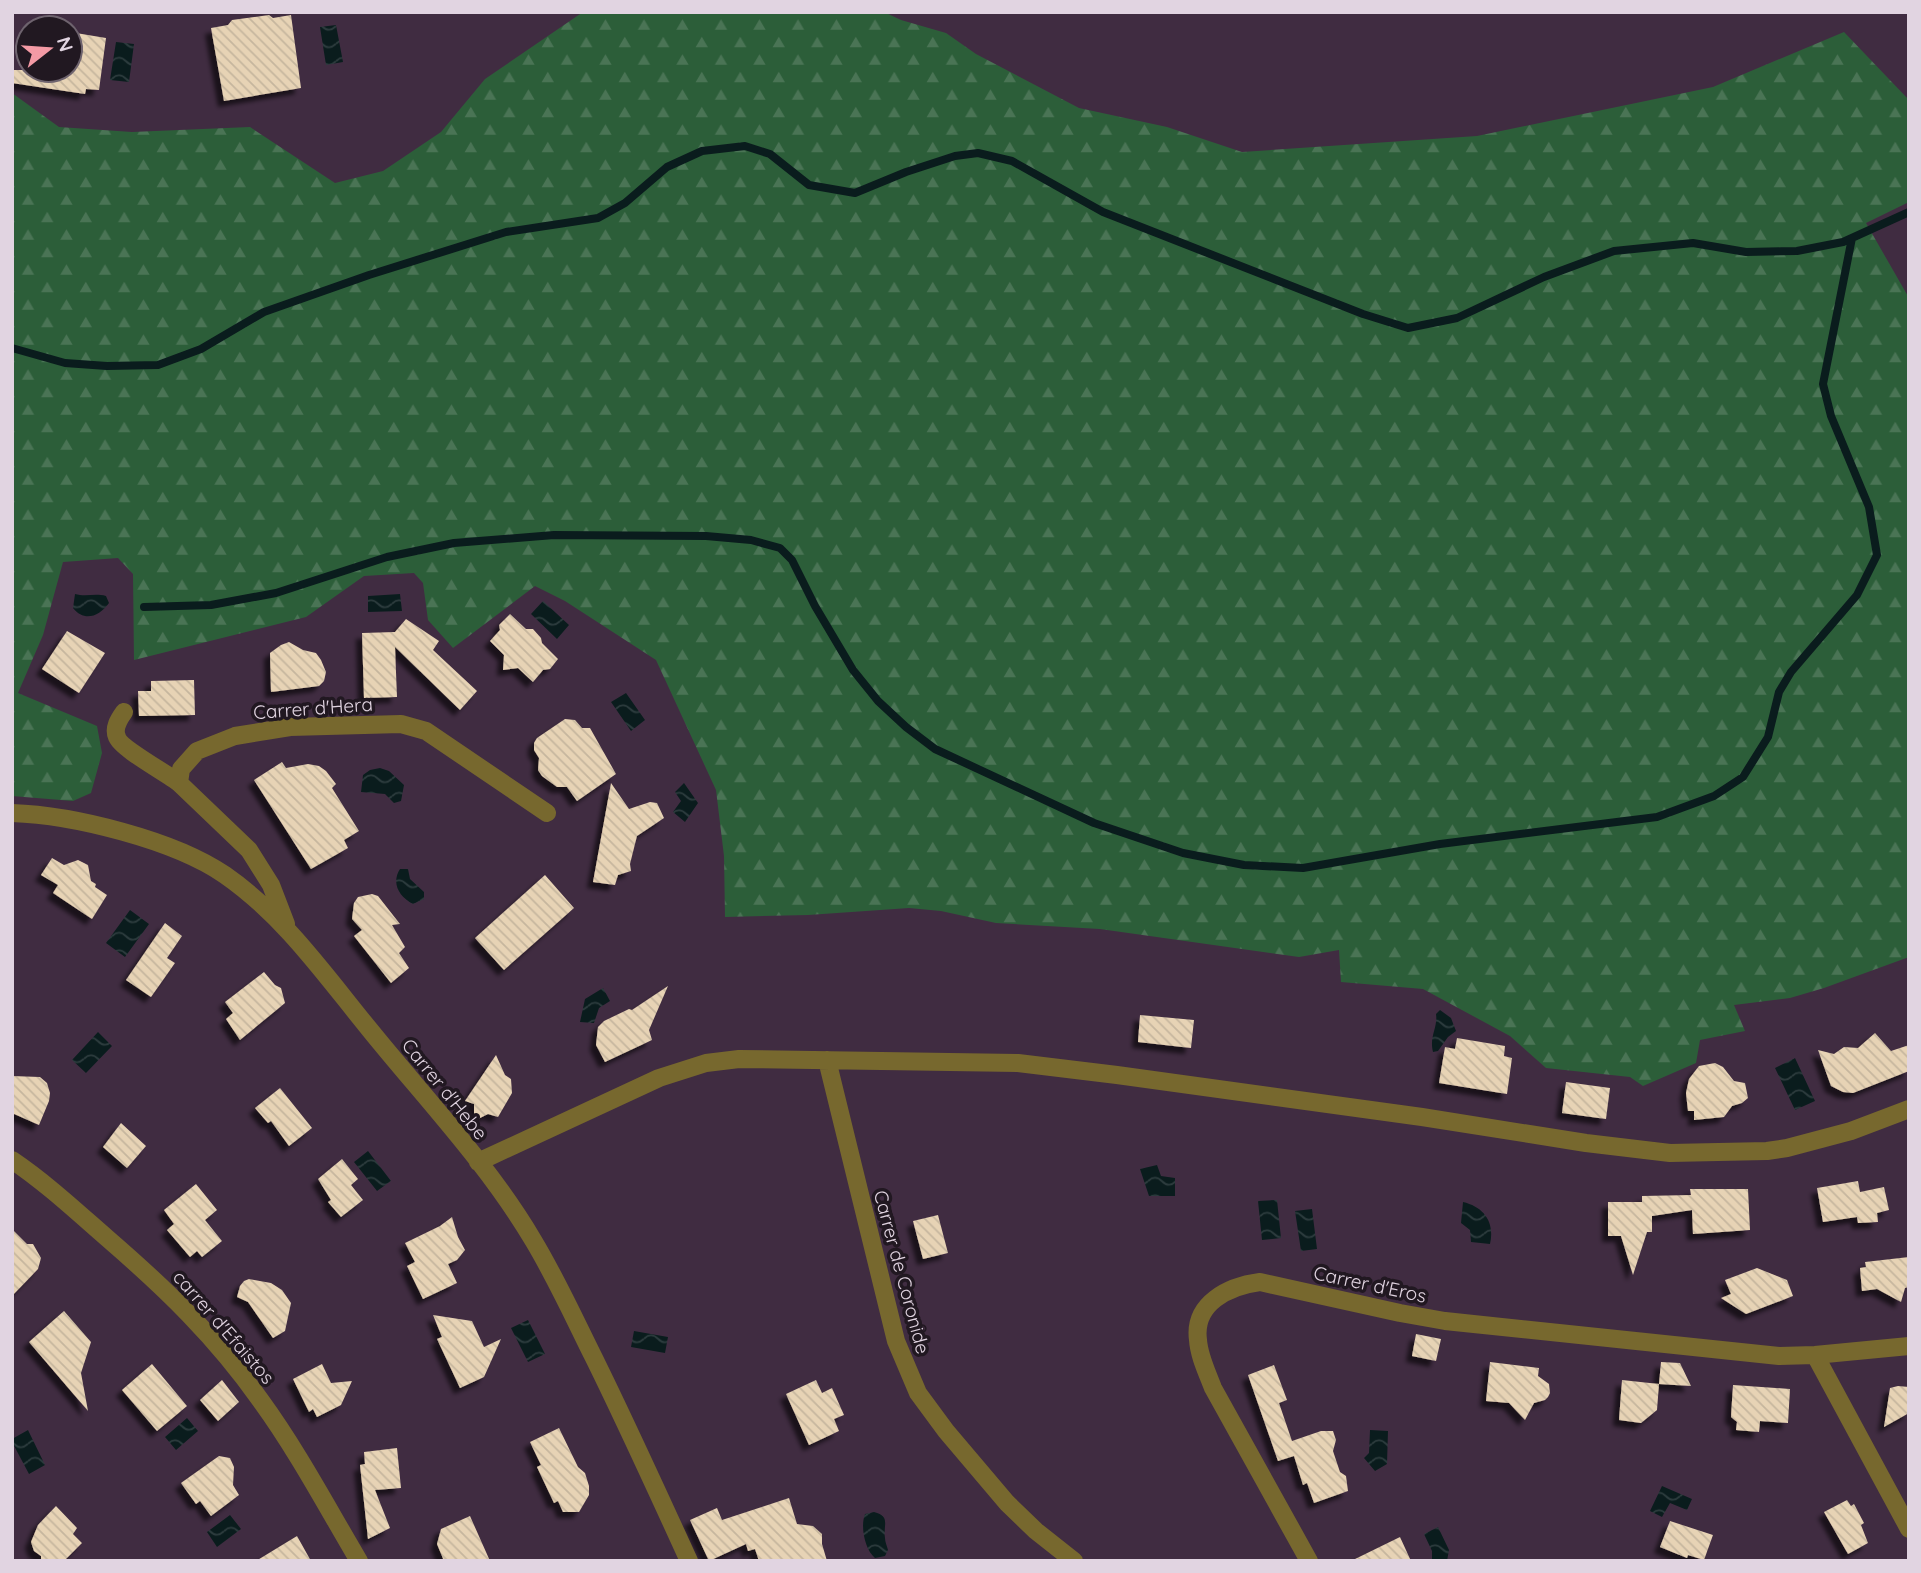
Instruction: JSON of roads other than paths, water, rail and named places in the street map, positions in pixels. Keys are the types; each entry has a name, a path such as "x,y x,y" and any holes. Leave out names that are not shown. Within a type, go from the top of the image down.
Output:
{"street":[{"path":"124,712 117,722 116,736 123,746 179,783 248,850 271,885 287,927"},
{"name":"Carrer d'Hera","path":"179,783 181,769 197,751 236,736 290,727 401,724 426,731 547,813"},
{"name":"Carrer d'Hebe","path":"12,813 67,818 192,856 224,875 287,927 501,1191 532,1238 560,1287 689,1561"},
{"path":"478,1162 681,1070 732,1059 1018,1063 1117,1074 1670,1153 1767,1151 1787,1148 1839,1135 1909,1109"},
{"name":"Carrer de Coronide","path":"827,1060 896,1341 918,1393 946,1431 1007,1503 1036,1531 1074,1561"},
{"name":"carrer d'Efaistos","path":"12,1160 68,1203 141,1266 178,1300 209,1335 262,1401 293,1448 359,1561"},
{"name":"Carrer d'Eros","path":"1309,1561 1213,1388 1197,1338 1204,1311 1224,1291 1242,1284 1260,1282 1445,1321 1779,1356 1909,1346"},
{"path":"1815,1355 1909,1530"}],"water":[{"path":"336,25 343,62 326,65 320,27"},
{"path":"116,42 134,44 129,82 110,80"},
{"path":"75,594 106,596 109,603 101,612 91,616 82,615 73,608"},
{"path":"400,594 402,611 368,612 368,596"},
{"path":"543,601 569,625 557,639 531,614"},
{"path":"626,693 645,720 631,731 611,702"},
{"path":"380,768 389,771 404,785 401,801 394,803 385,794 361,792 363,775"},
{"path":"684,783 698,803 685,822 673,812 681,801 675,792"},
{"path":"400,869 408,869 410,879 424,892 424,899 413,904 400,894 396,879"},
{"path":"130,910 149,924 125,957 106,943"},
{"path":"603,988 610,1001 599,1008 594,1023 580,1022 585,999"},
{"path":"1440,1010 1451,1018 1456,1031 1438,1051 1433,1052 1436,1014"},
{"path":"98,1032 112,1046 86,1073 72,1060"},
{"path":"1795,1058 1815,1101 1795,1110 1775,1068"},
{"path":"368,1151 391,1181 377,1191 354,1162"},
{"path":"1157,1165 1161,1176 1175,1178 1175,1196 1149,1196 1140,1169"},
{"path":"1277,1200 1281,1238 1262,1240 1258,1201"},
{"path":"1463,1202 1477,1208 1486,1217 1491,1229 1490,1244 1471,1242 1470,1230 1461,1223"},
{"path":"1312,1209 1317,1249 1301,1251 1295,1211"},
{"path":"528,1320 545,1354 528,1362 511,1328"},
{"path":"634,1331 668,1337 665,1353 631,1347"},
{"path":"187,1418 198,1431 176,1450 165,1437"},
{"path":"28,1430 45,1465 29,1474 12,1442 12,1439"},
{"path":"1370,1430 1388,1431 1387,1464 1375,1471 1364,1458 1369,1453"},
{"path":"1662,1486 1692,1499 1687,1510 1670,1503 1662,1517 1650,1511"},
{"path":"874,1512 883,1516 888,1550 885,1556 875,1558 866,1544 863,1532 865,1514"},
{"path":"230,1515 241,1529 217,1547 207,1532"},
{"path":"1438,1527 1449,1550 1447,1561 1432,1561 1432,1551 1424,1534"}],"waterway":[{"path":"12,348 65,363 158,365 201,349 264,312 369,275 506,232 598,218 625,203 667,167 702,151 745,146 770,154 809,185 855,193 955,156 978,153 1012,161 1103,212 1363,314 1408,328 1457,318 1544,277 1614,251 1693,243 1746,252 1797,251 1843,242 1909,212"},
{"path":"144,607 211,605 276,593 387,557 454,543 554,535 706,536 751,540 780,548 792,560 815,606 853,670 878,701 935,749 1094,823 1183,853 1244,865 1303,868 1440,844 1657,817 1714,796 1743,777 1768,737 1779,692 1791,672 1857,595 1877,555 1869,507 1831,416 1823,384 1852,238"}]}
